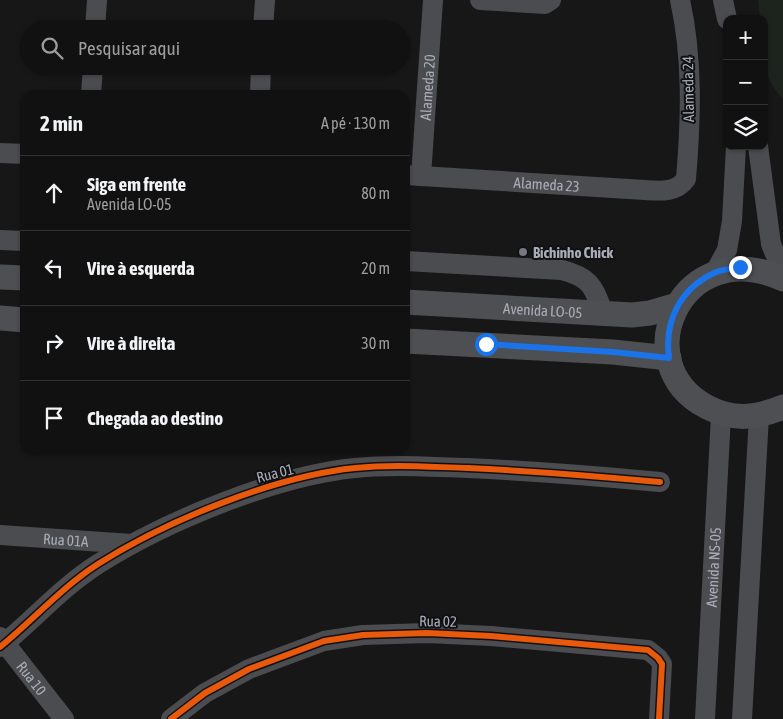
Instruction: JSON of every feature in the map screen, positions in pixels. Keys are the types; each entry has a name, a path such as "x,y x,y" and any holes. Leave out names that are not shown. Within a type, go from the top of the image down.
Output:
{"main road":[{"path":"783,279 764,270 740,267 715,272 694,285 677,304 668,329 669,358 684,391 696,402 722,415 759,416 783,406"},
{"path":"0,276 20,278"},
{"name":"Avenida LO-05","path":"410,302 604,314 650,313 677,304"},
{"path":"0,318 20,320"},
{"path":"410,341 593,351 669,358"}],"street":[{"path":"96,20 97,0"},
{"path":"264,20 265,0"},
{"name":"Alameda 20","path":"413,176 433,0"},
{"path":"480,0 545,4 551,0"},
{"name":"Alameda 24","path":"680,0 688,56 689,99 686,180"},
{"path":"723,0 726,15"},
{"path":"91,90 92,75"},
{"path":"260,90 261,75"},
{"path":"715,272 727,250 736,150"},
{"path":"759,150 771,244 783,273"},
{"path":"0,153 20,154"},
{"name":"Alameda 23","path":"413,176 663,191 678,188 686,180"},
{"path":"0,240 20,241"},
{"path":"410,262 562,270 580,275 592,285 604,314"},
{"name":"Avenida NS-05","path":"705,719 722,415"},
{"path":"742,719 759,416"},
{"name":"Rua 01","path":"2,642 97,565 132,544 179,521 252,492 354,468 432,467 553,472 660,482"},
{"name":"Rua 01A","path":"0,535 132,544"},
{"name":"Rua 02","path":"171,719 205,693 249,669 324,642 363,635 427,633 491,636 648,650 662,664 659,719"},
{"name":"Rua 10","path":"2,642 64,719"}],"shaded area":[{"path":"758,0 783,0 783,99 768,77 768,15 760,15"}],"cycle path":[{"path":"0,647 72,583 98,564 125,548 188,517 222,503 291,480 355,468 397,466 468,468 660,482"},
{"path":"171,719 205,693 249,669 324,641 363,635 427,633 491,636 648,650 662,664 659,719"}],"place":[{"name":"Bichinho Chick","path":"523,252"}],"route":[{"path":"486,344 613,352 669,358 667,348 668,329 677,304 694,285 715,272 740,267"}]}
